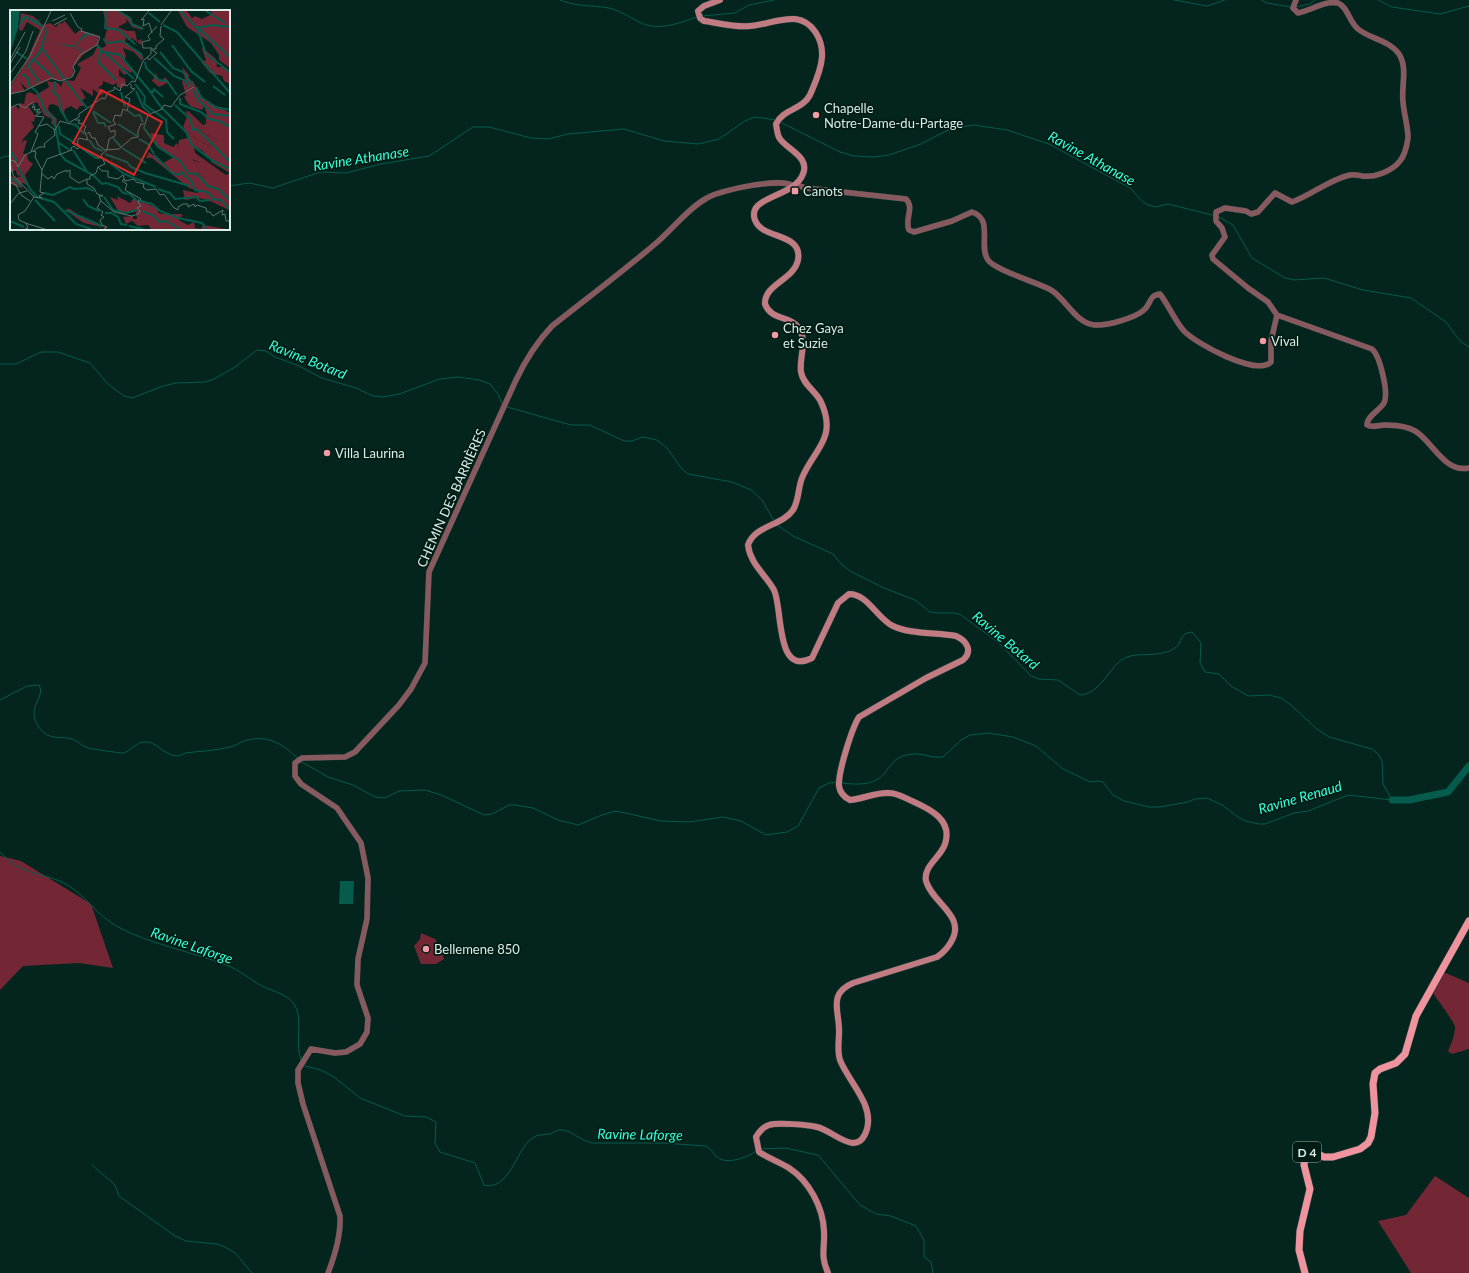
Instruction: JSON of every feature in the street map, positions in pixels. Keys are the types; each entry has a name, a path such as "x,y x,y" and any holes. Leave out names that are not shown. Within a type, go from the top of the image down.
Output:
{"main road":[{"path":"720,0 700,8 698,11 700,18 704,21 739,27 794,19 803,20 814,29 822,53 819,74 809,97 802,104 783,115 776,124 780,139 799,156 804,163 803,174 795,186 760,202 754,214 755,221 759,227 791,241 796,248 798,256 794,270 768,293 765,304 771,314 794,323 800,329 803,341 801,374 807,386 821,402 825,416 825,440 801,479 793,510 783,518 753,536 748,545 752,560 774,591 784,648 796,661 801,662 812,658 838,603 849,594 859,596 888,622 897,627 962,638 967,644 968,652 963,660 919,682 860,717 853,727 841,773 839,787 844,797 850,800 889,793 900,796 926,807 941,819 947,834 945,845 927,870 926,881 934,895 951,914 954,921 954,937 947,949 937,957 853,983 843,988 839,993 836,1005 840,1032 838,1051 844,1069 866,1108 868,1123 861,1139 857,1142 845,1142 818,1127 774,1124 763,1128 756,1137 759,1152 789,1169 802,1179 812,1192 824,1224 822,1260 828,1273"},
{"name":"D 4","path":"1305,1273 1299,1240 1310,1189 1304,1165 1304,1154 1312,1151 1324,1157 1332,1157 1360,1149 1368,1143 1371,1137 1375,1114 1373,1084 1375,1073 1380,1069 1396,1063 1405,1054 1416,1016 1469,921"}],"street":[{"path":"1296,0 1293,8 1298,13 1326,2 1338,3 1343,6 1353,24 1360,30 1388,44 1399,54 1403,70 1402,101 1408,140 1404,155 1400,161 1389,170 1373,176 1362,176 1357,174 1344,177 1292,202 1275,193 1261,210 1252,214 1232,208 1220,209 1216,212 1216,221 1222,228 1225,238 1212,255 1213,259 1248,288 1268,302 1277,315 1372,349 1377,355 1386,394 1384,403 1368,420 1367,424 1372,426 1392,425 1412,429 1423,437 1453,467 1460,470 1469,468"},
{"name":"CHEMIN DES BARRIÈRES","path":"328,1273 337,1243 340,1228 340,1216 299,1093 298,1070 308,1051 315,1049 335,1053 346,1052 360,1044 364,1039 368,1018 357,985 357,973 358,959 367,919 369,897 367,868 361,843 337,808 301,784 295,776 295,763 302,758 345,757 355,752 412,690 425,663 429,572 516,380 529,353 538,340 552,326 654,245 706,198 730,189 777,182 788,182 795,186"},
{"path":"795,186 906,199 910,206 907,227 909,230 914,232 952,221 972,212 977,214 981,216 984,226 985,253 991,263 1051,290 1080,318 1094,326 1106,325 1142,312 1146,309 1151,298 1160,294 1170,307 1185,332 1197,341 1240,362 1266,364 1271,362 1271,341 1277,315"}],"shaded area":[{"path":"0,856 21,861 91,904 113,968 79,963 23,966 0,990"},
{"path":"340,881 354,881 353,904 339,904"},
{"name":"Bellemene 850","path":"421,933 435,939 437,942 435,950 442,953 444,959 436,964 421,964 414,946 420,939"},
{"path":"1441,971 1469,983 1469,1049 1452,1054 1448,1051 1454,1036 1455,1027 1431,990"},
{"path":"1435,1176 1469,1198 1469,1273 1411,1273 1378,1221 1406,1215"}],"waterway":[{"path":"560,0 578,5 613,9 646,25 654,26 668,26 697,17"},
{"path":"702,16 735,13 749,5 774,0"},
{"path":"1174,0 1207,6 1225,0"},
{"path":"1261,0 1267,3 1291,7"},
{"path":"1296,7 1310,4 1315,0"},
{"path":"1378,0 1392,7 1440,14 1469,6"},
{"name":"Ravine Athanase","path":"230,186 249,183 273,188 320,172 346,173 381,164 429,156 473,127 489,127 531,138 548,139 568,134 624,129 664,141 698,144 719,139 745,121 755,117 776,120"},
{"name":"Ravine Athanase","path":"780,122 840,152 854,156 874,157 889,155 921,144 955,128 974,125 1007,130 1049,144 1130,188 1143,202 1148,205 1156,207 1168,204 1212,215"},
{"name":"Ravine Athanase","path":"0,158 10,155"},
{"name":"Ravine Athanase","path":"1219,217 1233,225 1252,258 1285,278 1294,280 1324,278 1363,290 1411,298 1446,322 1460,341 1469,347"},
{"name":"Ravine Botard","path":"0,364 16,364 41,352 58,352 90,363 108,384 124,396 132,398 163,386 176,383 205,382 214,379 235,367 257,350 266,351 275,357 299,366 322,378 356,388 373,396 383,397 399,394 440,379 458,377 479,380 490,384 498,394 502,404"},
{"name":"Ravine Botard","path":"507,407 571,425 590,425 624,441 632,441 643,437 657,440 667,448 681,468 688,474 732,482 751,490 762,500 774,521"},
{"name":"Ravine Botard","path":"777,525 793,536 833,554 840,563 850,571 884,588 915,600 930,612 955,613 961,615 999,643 1031,676 1039,679 1058,680 1080,695 1086,694 1097,687 1124,658 1168,652 1177,646 1185,634 1192,632 1201,643 1200,663 1205,672 1219,674 1231,686 1248,696 1269,695 1281,698 1318,730 1329,737 1372,749 1379,755 1382,761 1383,784 1392,800"},
{"name":"Ravine Renaud","path":"0,700 27,686 39,685 41,690 34,710 34,717 43,732 53,737 72,739 90,749 123,753 138,743 148,742 152,743 168,754 177,756 185,753 234,746 252,739 267,739 280,744 298,759"},
{"name":"Ravine Renaud","path":"842,783 861,784 872,782 883,775 892,763 903,756 909,754 920,754 933,757 943,757 961,740 970,735 988,733 1013,737 1036,746 1063,769 1090,782 1103,782 1113,795 1124,801 1149,807 1160,807 1188,802 1195,799 1207,798 1222,805 1245,821 1265,824 1294,813 1308,811 1348,795 1392,800"},
{"name":"Ravine Renaud","path":"302,762 328,777 353,785 375,797 385,798 399,791 425,790 441,795 484,815 492,814 509,805 515,805 533,808 558,820 578,825 616,811 661,821 689,822 723,817 741,821 766,835 787,832 798,826 819,788 829,783 837,782"},
{"name":"Ravine Renaud","path":"1392,800 1409,800 1448,792 1469,766"},
{"name":"Ravine Laforge","path":"0,852 8,860 23,869 64,883 118,927 144,939 231,967 262,986 287,998 294,1004 297,1010 299,1023 298,1046 301,1060"},
{"name":"Ravine Laforge","path":"305,1066 321,1070 334,1077 360,1098 405,1116 426,1117 436,1122 435,1144 440,1152 475,1163 484,1185 492,1185 499,1182 506,1176 525,1145 532,1138 539,1135 550,1134 558,1130 567,1131 593,1143 663,1143 705,1146 717,1157 726,1160 736,1160 756,1151"},
{"name":"Ravine Laforge","path":"760,1149 785,1148 818,1155 860,1205 876,1214 891,1216 916,1226 924,1240 924,1257 931,1262 933,1273"},
{"path":"92,1165 115,1185 119,1196 175,1236 186,1241 217,1244 225,1247 235,1253 252,1273"}],"place":[{"name":"Chapelle Notre-Dame-du-Partage","path":"816,115"},
{"name":"Canots","path":"795,191"},
{"name":"Chez Gaya et Suzie","path":"775,335"},
{"name":"Vival","path":"1263,341"},
{"name":"Villa Laurina","path":"327,453"},
{"name":"Bellemene 850","path":"426,949"}]}
